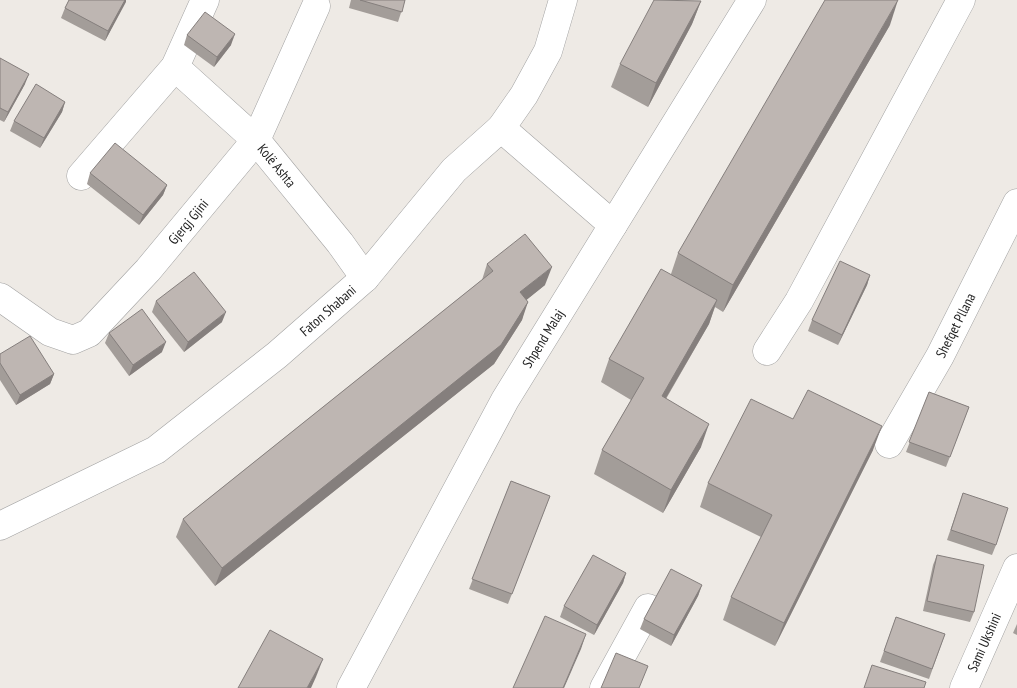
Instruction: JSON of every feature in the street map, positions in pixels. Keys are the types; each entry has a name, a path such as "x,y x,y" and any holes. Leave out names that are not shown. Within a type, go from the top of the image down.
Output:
{"street":[{"path":"81,176 175,67 205,0"},
{"name":"Faton Shabani","path":"0,526 156,450 277,355 365,278 454,170 501,128 524,95 548,50 563,0"},
{"name":"Shpend Malaj","path":"351,688 505,400 752,0"},
{"path":"767,351 799,301 962,0"},
{"name":"Gjergj Gjini","path":"0,296 50,332 72,340 89,333 148,270 256,140 316,6"},
{"name":"Kolë Ashta","path":"175,67 256,140 340,243 365,278"},
{"path":"501,128 613,225"},
{"name":"Shefqet Pllana","path":"889,444 940,356 1017,203"},
{"name":"Sami Ukshini","path":"964,688 1017,568"},
{"path":"604,688 648,608"}],"building":[{"path":"69,0 125,0 108,31 65,8"},
{"path":"360,0 405,0 402,12"},
{"path":"654,0 701,1 656,83 620,64"},
{"path":"825,0 898,0 733,285 678,253"},
{"path":"205,12 235,34 217,57 187,35"},
{"path":"0,58 29,74 8,112 0,108"},
{"path":"36,84 65,102 44,138 14,121"},
{"path":"115,143 167,185 143,215 90,173"},
{"path":"525,234 552,267 520,292 528,302 501,345 222,568 183,519 493,271 487,264"},
{"path":"840,261 870,275 842,335 812,320"},
{"path":"661,269 717,300 662,396 709,424 671,490 602,450 644,378 609,359"},
{"path":"194,272 226,312 188,342 156,301"},
{"path":"142,309 166,342 133,365 109,333"},
{"path":"30,336 54,374 20,395 0,363 0,354"},
{"path":"808,390 882,426 784,623 731,597 772,515 708,483 751,399 793,419"},
{"path":"929,392 969,407 950,457 909,442"},
{"path":"511,481 550,496 512,594 472,579"},
{"path":"963,493 1008,508 996,545 951,530"},
{"path":"593,555 626,573 597,625 564,606"},
{"path":"937,555 984,565 974,612 927,601"},
{"path":"671,569 702,585 674,635 644,619"},
{"path":"545,616 586,634 563,688 513,688"},
{"path":"896,617 945,634 932,669 884,651"},
{"path":"270,630 323,659 307,688 238,688"},
{"path":"616,653 648,666 639,688 601,688"},
{"path":"872,665 926,682 924,688 864,688"}]}
